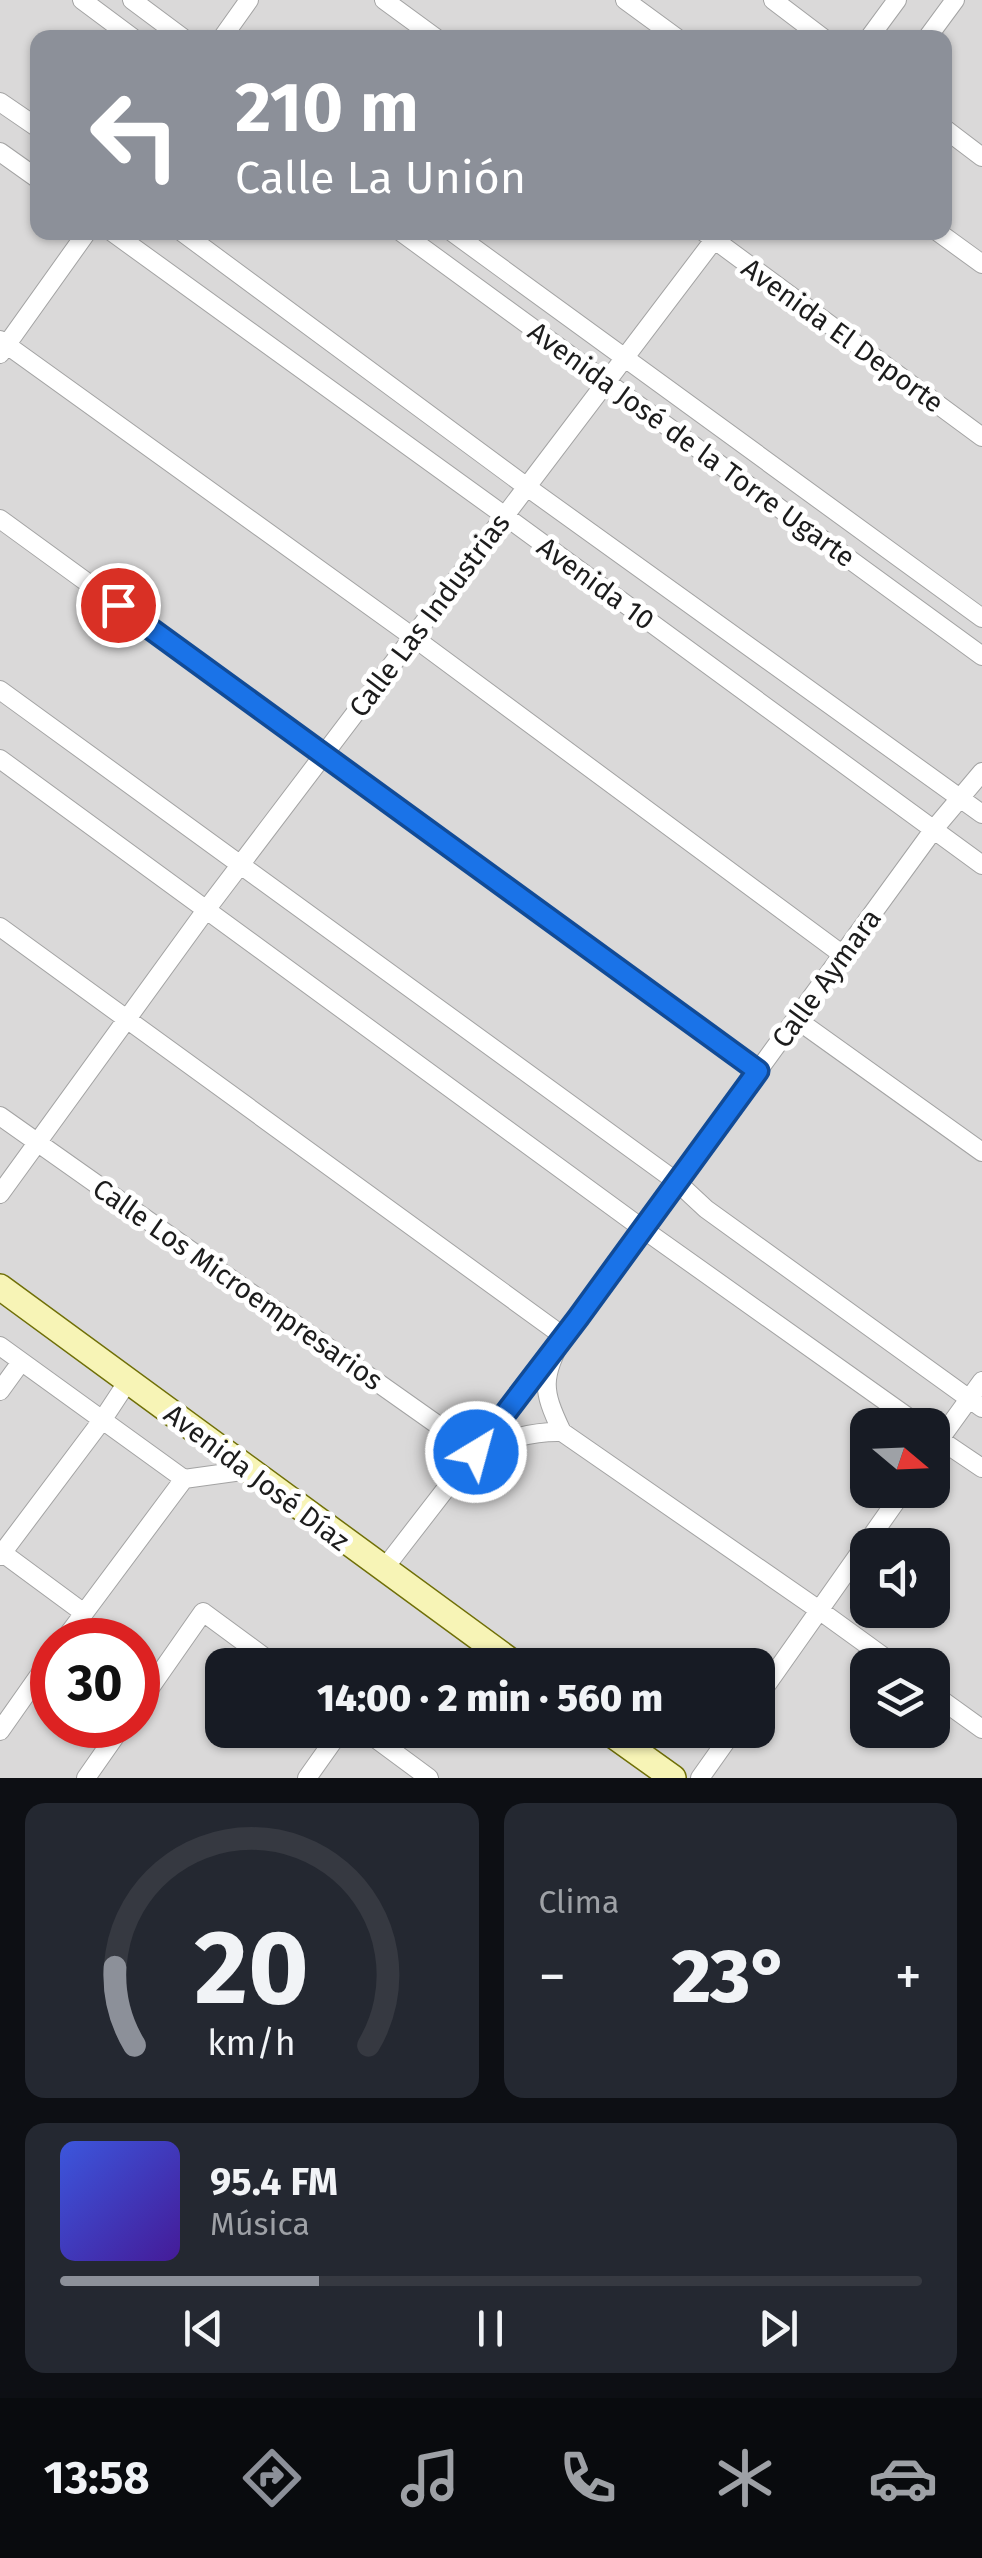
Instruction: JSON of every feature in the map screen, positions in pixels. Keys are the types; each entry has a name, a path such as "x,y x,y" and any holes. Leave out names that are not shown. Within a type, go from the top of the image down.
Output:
{"street":[{"path":"82,0 122,30"},
{"path":"132,0 172,30"},
{"path":"227,30 248,0"},
{"path":"384,0 425,30"},
{"path":"625,0 666,30"},
{"path":"772,0 812,30"},
{"path":"874,30 897,0"},
{"path":"933,30 955,0"},
{"path":"0,102 30,123"},
{"path":"952,134 982,157"},
{"path":"0,152 30,173"},
{"path":"81,240 2,346 414,637 843,954"},
{"name":"Avenida 10","path":"123,240 982,865"},
{"name":"Avenida 10","path":"193,240 527,487 982,814"},
{"name":"Avenida José de la Torre Ugarte","path":"412,240 982,656"},
{"name":"Avenida José de la Torre Ugarte","path":"463,240 982,618"},
{"name":"Calle Las Industrias","path":"0,1194 240,864 607,382 709,240"},
{"name":"Avenida El Deporte","path":"720,240 982,437"},
{"path":"949,240 982,264"},
{"path":"0,519 758,1071"},
{"path":"0,690 975,1403"},
{"path":"0,760 895,1408"},
{"name":"Calle Aymara","path":"383,1570 643,1229 934,830 982,772"},
{"path":"0,926 563,1336 546,1370 546,1392 562,1432 871,1648"},
{"path":"796,1019 982,1152"},
{"name":"Calle Los Microempresarios","path":"0,1116 476,1452"},
{"name":"Avenida José Díaz","path":"0,1286 492,1648"},
{"path":"0,1346 184,1479 249,1470"},
{"path":"0,1391 22,1362"},
{"path":"950,1427 975,1403 982,1380"},
{"path":"84,1613 1,1553 128,1381"},
{"path":"476,1452 518,1435 562,1432"},
{"path":"950,1450 982,1468"},
{"path":"80,1618 184,1479"},
{"path":"775,1673 891,1508"},
{"path":"160,1674 204,1612 252,1648"},
{"path":"0,1731 30,1688"},
{"path":"950,1706 982,1729"},
{"path":"86,1778 108,1748"},
{"path":"307,1778 328,1748"},
{"path":"388,1748 429,1778"},
{"path":"631,1748 673,1778"},
{"path":"700,1778 721,1748"}],"shaded area":[{"path":"0,0 982,0 982,1778 0,1778"}],"route":[{"path":"118,605 758,1071 476,1452"}]}
